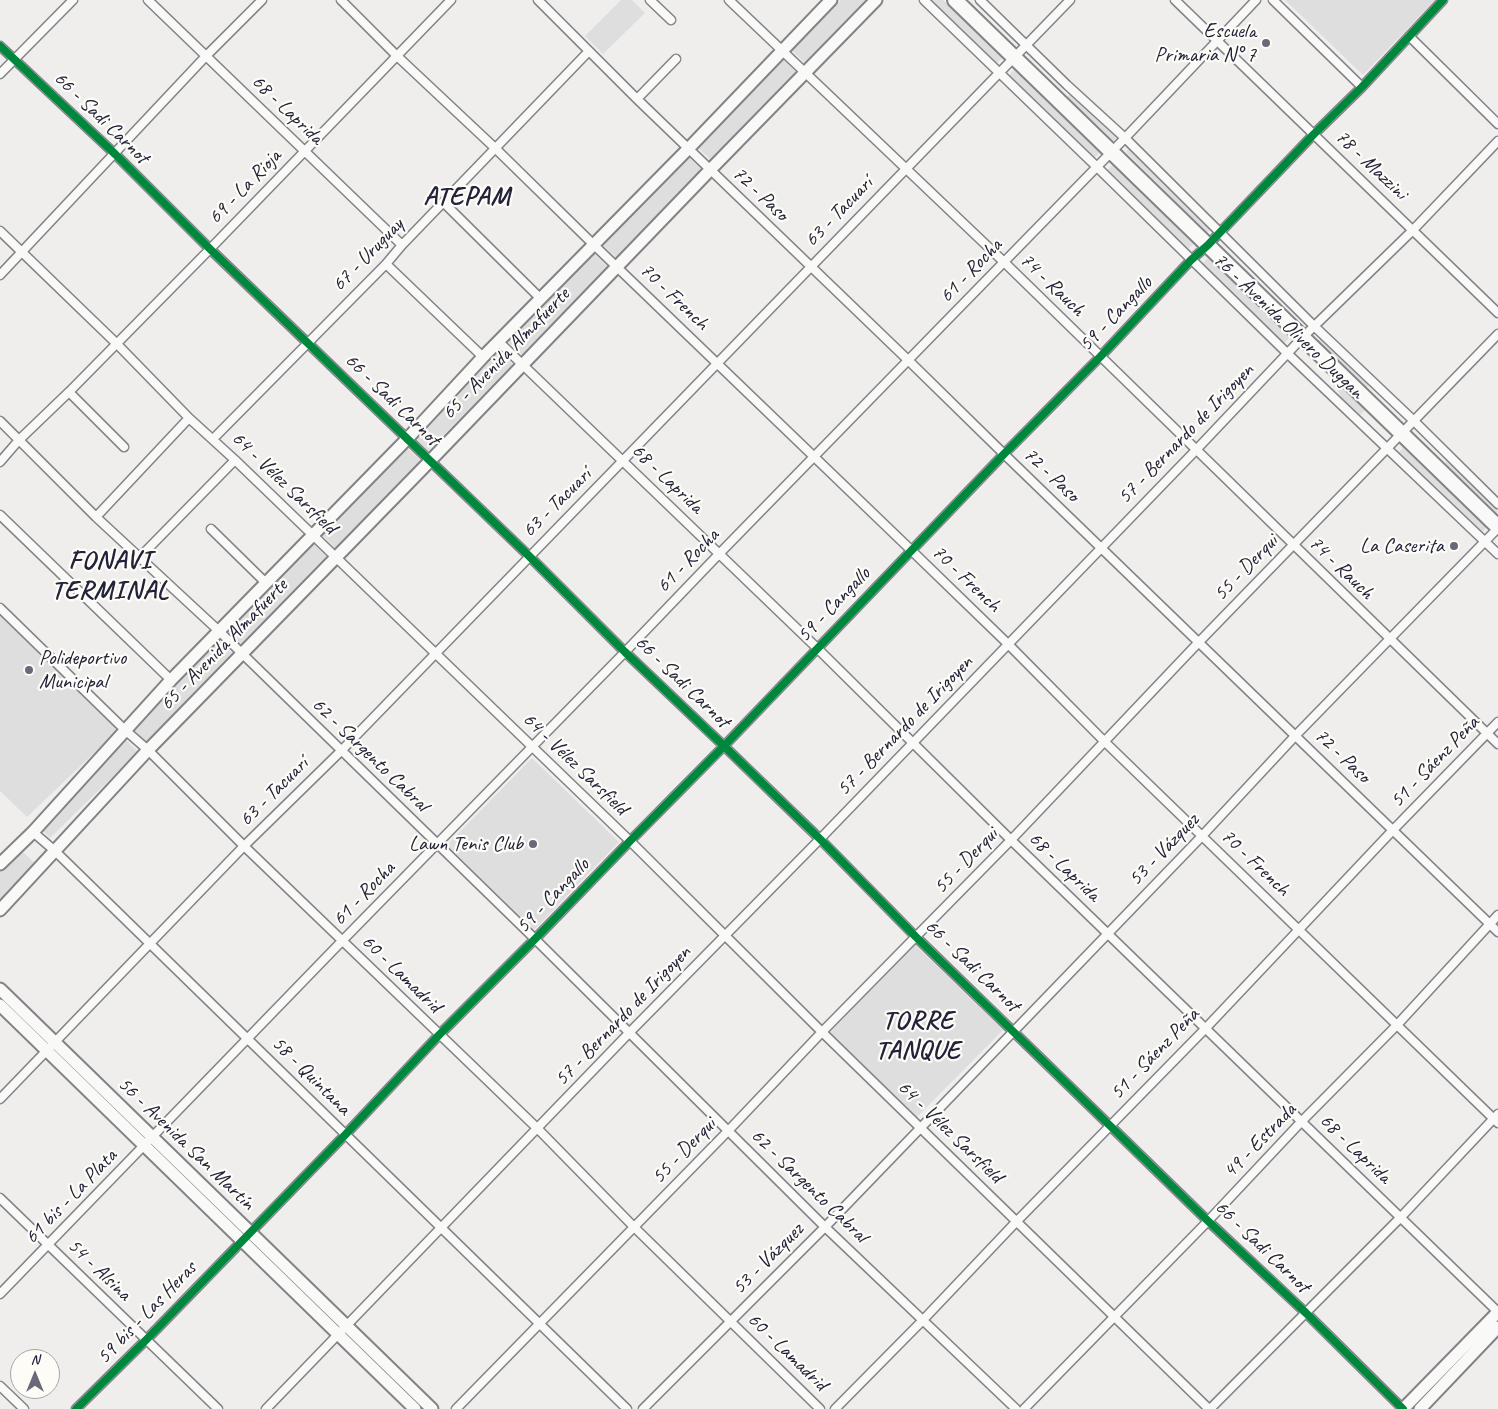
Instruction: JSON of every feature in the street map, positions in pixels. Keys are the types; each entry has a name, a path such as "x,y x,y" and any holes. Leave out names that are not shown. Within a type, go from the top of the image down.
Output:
{"highway":[{"name":"76 - Avenida Olivero Duggan","path":"955,0 1498,528"}],"main road":[{"name":"65 - Avenida Almafuerte","path":"0,864 33,832 171,680 313,536 483,357 689,148 831,0"},
{"name":"65 - Avenida Almafuerte","path":"0,910 148,750 876,0"},
{"name":"56 - Avenida San Martín","path":"0,989 50,1046 245,1236 346,1326 432,1409"},
{"name":"56 - Avenida San Martín","path":"0,1005 50,1046"},
{"name":"56 - Avenida San Martín","path":"245,1236 337,1335 414,1409"},
{"path":"1403,1409 1498,1312"},
{"path":"1420,1409 1498,1327"}],"street":[{"path":"0,74 73,0"},
{"name":"68 - Laprida","path":"148,0 402,245"},
{"path":"0,275 206,56 262,0"},
{"name":"70 - French","path":"341,0 1008,644 1105,742 1298,930 1496,1119"},
{"name":"69 - La Rioja","path":"0,462 451,0"},
{"path":"650,0 671,20"},
{"name":"74 - Rauch","path":"729,0 1004,262 1498,744"},
{"name":"76 - Avenida Olivero Duggan","path":"924,0 1288,354 1498,554"},
{"name":"76 - Avenida Olivero Duggan","path":"980,0 1067,85 1125,138 1219,233 1498,504"},
{"name":"63 - Tacuarí","path":"0,1099 244,846 341,751 434,653 1070,0"},
{"name":"78 - Mazzini","path":"1175,0 1498,313"},
{"name":"61 - Rocha","path":"149,1142 436,844 1111,153 1256,0"},
{"path":"1273,0 1362,87"},
{"name":"59 - Cangallo","path":"245,1236 346,1135 439,1035 535,940 724,746 911,550 1100,357 1191,260 1208,245 1314,134 1362,87 1443,0"},
{"name":"72 - Paso","path":"540,1 710,170 1498,932"},
{"path":"1409,36 1498,124"},
{"name":"66 - Sadi Carnot","path":"0,46 115,154 429,462 529,556 625,652 820,840 916,937 1403,1409"},
{"name":"67 - Uruguay","path":"212,439 386,264 402,245 589,51"},
{"path":"637,99 676,59"},
{"name":"57 - Bernardo de Irigoyen","path":"266,1409 630,1032 820,840 1302,338 1413,230 1498,141"},
{"path":"443,202 541,299"},
{"name":"64 - Vélez Sarsfield","path":"0,231 116,343 190,418 630,841 1016,1222 1210,1409"},
{"path":"386,264 483,357"},
{"name":"55 - Derqui","path":"456,1409 635,1228 822,1032 1011,840 1198,643 1498,334"},
{"name":"68 - Laprida","path":"499,342 817,648 1011,840 1498,1312"},
{"path":"69,392 124,447"},
{"path":"96,517 190,418"},
{"name":"62 - Sargento Cabral","path":"0,420 96,517 219,632 630,1032 825,1227 1016,1409"},
{"path":"139,558 235,460"},
{"path":"0,515 171,680"},
{"name":"53 - Vázquez","path":"643,1409 825,1227 1202,836 1389,638 1498,528"},
{"path":"211,529 266,583"},
{"name":"60 - Lamadrid","path":"0,608 538,1129 635,1228 820,1409"},
{"name":"51 - Sáenz Peña","path":"836,1409 1498,722"},
{"name":"58 - Quintana","path":"33,832 55,851 627,1409"},
{"name":"49 - Estrada","path":"1024,1409 1397,1025 1498,915"},
{"path":"1210,1409 1496,1119"},
{"name":"61 bis - La Plata","path":"0,1294 149,1142"},
{"name":"54 - Alsina","path":"0,1198 218,1409"},
{"name":"59 bis - Las Heras","path":"76,1409 146,1340 245,1236"},
{"path":"0,1386 24,1409"}],"shaded area":[{"path":"621,0 632,0 645,13 603,54 585,36"},
{"path":"841,0 867,0 806,64 792,51"},
{"path":"928,0 943,0 1003,57 995,65"},
{"path":"1285,0 1435,0 1363,75"},
{"path":"784,60 797,73 712,161 698,148"},
{"path":"1014,69 1100,153 1094,158 1009,75"},
{"path":"1071,93 1118,137 1114,141 1067,97"},
{"path":"1129,148 1210,230 1207,233 1126,152"},
{"path":"689,157 702,170 617,258 603,245"},
{"path":"1114,164 1193,244 1187,250 1107,170"},
{"path":"594,254 608,267 522,355 508,342"},
{"path":"1208,258 1290,337 1283,344 1201,265"},
{"path":"1321,338 1370,383 1367,387 1318,341"},
{"path":"499,351 513,364 427,452 414,440"},
{"path":"1335,382 1365,410 1360,415 1342,398 1333,384"},
{"path":"407,448 421,461 335,548 322,535"},
{"path":"1403,448 1487,527 1481,533 1397,454"},
{"path":"1448,460 1498,509 1497,514 1445,463"},
{"path":"313,543 326,556 241,645 227,632"},
{"name":"Polideportivo Municipal","path":"0,614 115,726 115,733 27,817 0,791"},
{"path":"218,640 232,653 146,742 133,729"},
{"path":"125,739 138,752 50,838 37,825"},
{"name":"Lawn Tenis Club","path":"532,758 619,842 534,930 447,845"},
{"path":"13,850 24,853 38,866 0,905 0,867"},
{"path":"915,945 1003,1030 917,1117 830,1032"}],"cycle path":[{"path":"76,1409 146,1340 439,1035 724,746 1004,454 1100,357 1191,260 1208,245 1314,134 1362,87 1443,0"},
{"path":"0,46 115,154 210,249 529,556 625,652 820,839 916,937 1403,1409"}],"place":[{"name":"Escuela Primaria N° 7","path":"1266,43"},
{"name":"La Caserita","path":"1454,546"},
{"name":"Polideportivo Municipal","path":"29,670"},
{"name":"Lawn Tenis Club","path":"533,844"}],"district":[{"name":"ATEPAM","path":"467,197"},
{"name":"FONAVI TERMINAL","path":"110,576"},
{"name":"TORRE TANQUE","path":"918,1036"}]}
